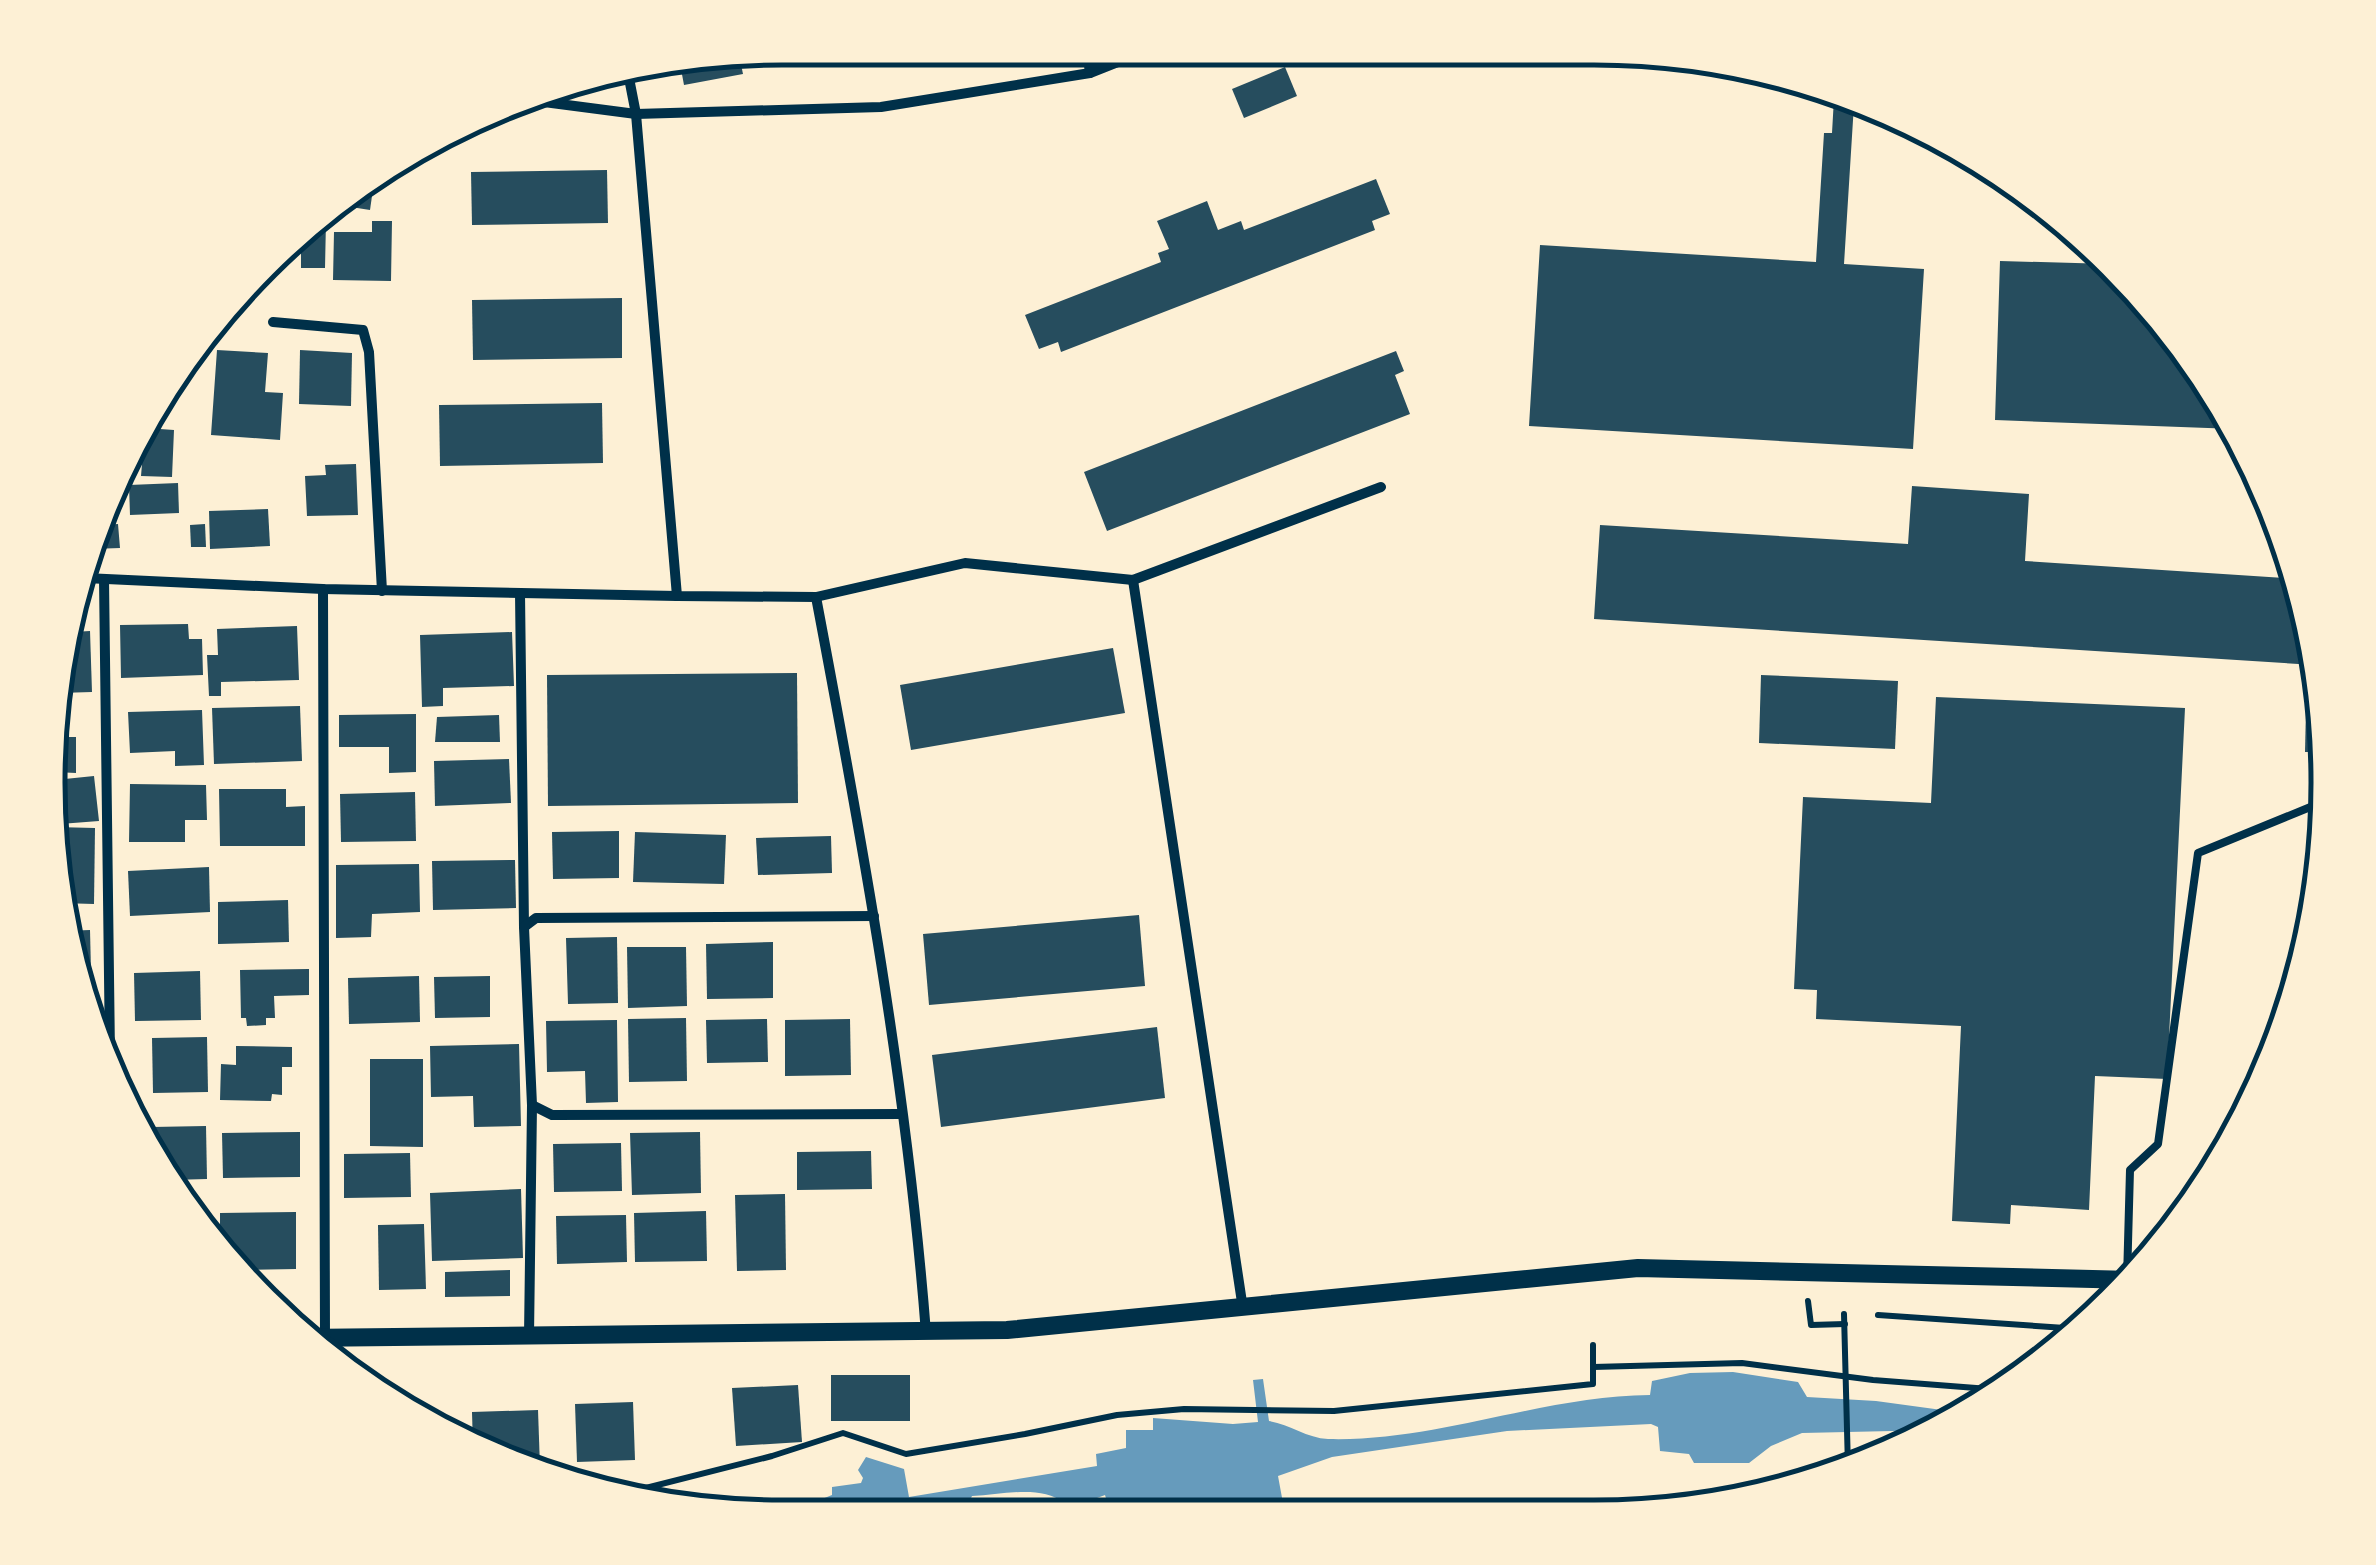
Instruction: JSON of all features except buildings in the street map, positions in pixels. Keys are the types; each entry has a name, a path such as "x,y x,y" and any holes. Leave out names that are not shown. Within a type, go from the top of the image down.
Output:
{"street":[{"path":"1089,65 1090,73"},
{"path":"552,103 636,114 881,106 1090,73 1110,65"},
{"path":"630,82 636,114 677,596"},
{"path":"273,322 363,330 369,352 382,591"},
{"path":"95,579 382,591 816,597 965,563 1133,580 1381,487"},
{"path":"104,579 110,1030"},
{"path":"1133,580 1242,1308"},
{"path":"323,589 325,1335"},
{"path":"520,594 524,928 532,1104 530,1336"},
{"path":"816,597 874,916 926,1333"},
{"path":"524,928 536,918 874,916"},
{"path":"532,1104 552,1115 901,1114"},
{"path":"329,1338 1007,1330 1638,1268 2111,1280"}],"lane":[{"path":"2130,1259 2130,1170 2158,1144 2198,853 2310,807"}],"path":[{"path":"1844,1314 1848,1453"},
{"path":"1878,1314 2059,1328"},
{"path":"649,1487 772,1456 843,1433 906,1454 1117,1415 1184,1409 1334,1410 1593,1384 1593,1345"},
{"path":"1593,1367 1742,1363 1872,1380 1977,1388"}],"water":[{"path":"1733,1372 1798,1382 1807,1397 1941,1410 1900,1431 1802,1433 1771,1446 1749,1463 1694,1463 1689,1454 1660,1451 1658,1427 1651,1424 1507,1431 1332,1457 1278,1476 1282,1500 1107,1500 1105,1495 1092,1500 1060,1500 1020,1492 972,1496 970,1500 816,1500 832,1495 832,1487 861,1483 863,1478 858,1470 866,1457 904,1469 909,1497 1097,1466 1096,1454 1126,1448 1126,1430 1153,1430 1153,1418 1258,1422 1253,1380 1263,1379 1269,1421 1328,1439 1409,1434 1569,1403 1650,1395 1652,1381 1690,1373"}]}
